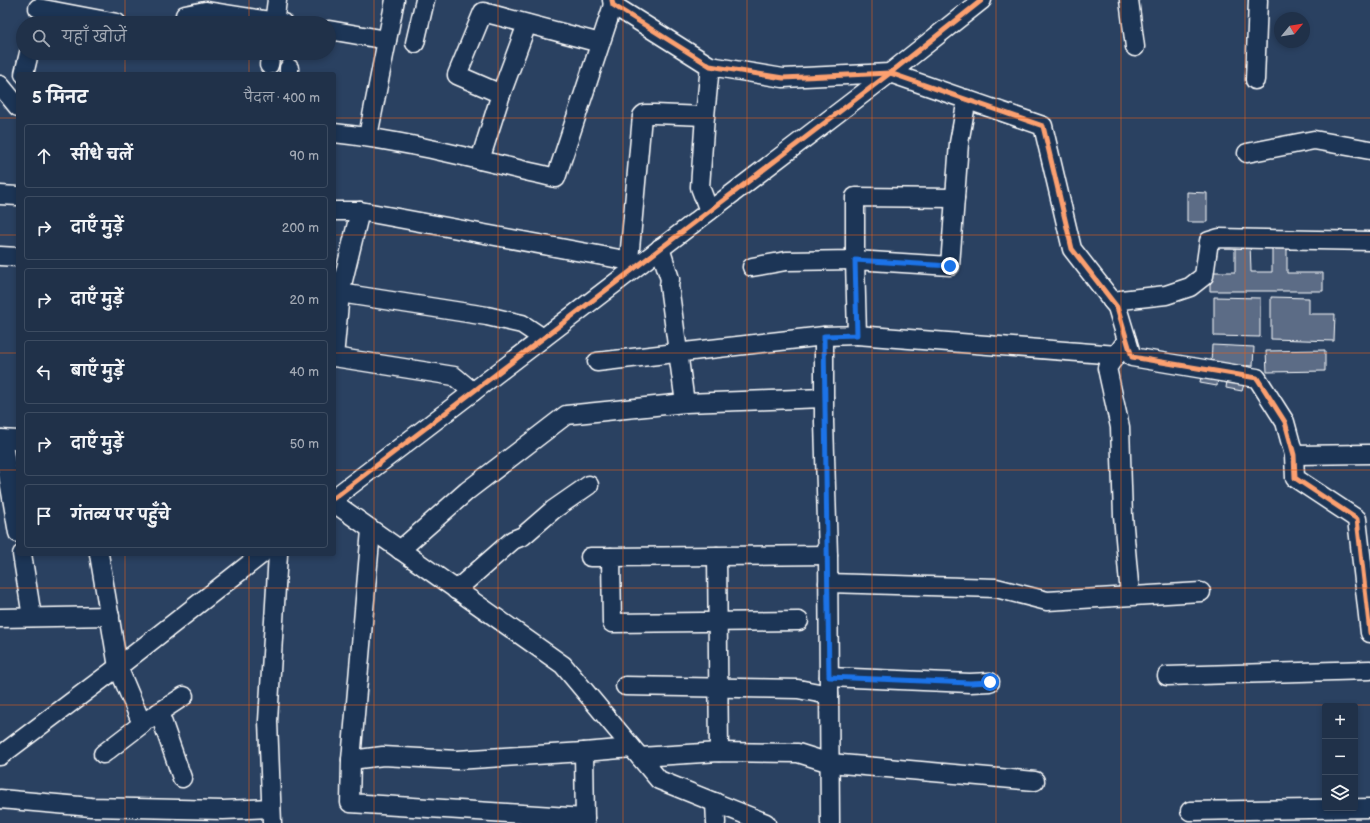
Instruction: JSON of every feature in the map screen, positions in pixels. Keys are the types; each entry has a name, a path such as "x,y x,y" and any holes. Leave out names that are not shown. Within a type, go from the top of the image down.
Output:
{"street":[{"path":"277,0 277,16"},
{"path":"368,136 395,0"},
{"path":"415,43 425,0"},
{"path":"1129,0 1135,47"},
{"path":"1255,80 1258,0"},
{"path":"336,496 542,338 635,262 660,248 709,211 890,73 979,1"},
{"path":"336,133 368,136 408,144 556,178 613,3 710,66 783,78 890,73 1043,126 1072,248 1117,307 1122,347 1132,358 1257,378 1285,422 1294,454 1295,478 1364,519 1370,633"},
{"path":"502,94 457,75 485,6 526,24 600,43"},
{"path":"38,10 74,16"},
{"path":"185,15 205,11 235,16"},
{"path":"480,160 526,24"},
{"path":"336,31 387,40"},
{"path":"24,72 27,60"},
{"path":"709,211 700,187 710,66"},
{"path":"752,267 786,261 855,260 950,266 959,143 967,100"},
{"path":"635,262 642,116 644,114 654,114 705,116"},
{"path":"1247,153 1314,140 1370,150"},
{"path":"0,195 16,196"},
{"path":"857,335 855,197 955,198"},
{"path":"336,210 360,211 635,262"},
{"path":"336,336 340,293 360,211"},
{"path":"1112,301 1166,295 1190,287 1204,276 1209,240 1219,238 1370,241"},
{"path":"660,248 670,279 669,286 685,403"},
{"path":"0,256 16,257"},
{"path":"340,293 487,316 522,324 542,338"},
{"path":"597,362 824,336 857,335 1122,347"},
{"path":"824,336 828,555 830,823"},
{"path":"1122,347 1107,368 1120,428 1123,516 1130,595"},
{"path":"336,357 454,376 473,392"},
{"path":"400,550 467,491 566,415 685,403 824,398"},
{"path":"7,439 16,516"},
{"path":"1294,454 1370,454"},
{"path":"456,590 513,540 523,536 553,510 589,485"},
{"path":"336,504 563,665 659,780 766,823"},
{"path":"371,530 351,760 350,803 585,821 584,752"},
{"path":"590,557 828,555"},
{"path":"22,556 32,617"},
{"path":"99,556 118,667 142,724"},
{"path":"0,756 118,667 259,556"},
{"path":"0,799 91,807 223,810 272,816 268,721 278,556"},
{"path":"716,556 719,752"},
{"path":"611,557 612,623 718,621 799,622"},
{"path":"828,583 996,588 1047,601 1201,592"},
{"path":"0,618 110,616"},
{"path":"1167,676 1370,670"},
{"path":"829,677 970,683 990,682"},
{"path":"625,686 798,689 829,695"},
{"path":"103,754 142,724 184,696"},
{"path":"159,712 182,778"},
{"path":"351,760 383,756 457,760 584,752 798,753 830,763 1035,781"},
{"path":"715,802 716,823"},
{"path":"1190,811 1370,808"}],"building":[{"path":"1187,192 1207,193 1207,222 1187,222"},
{"path":"1235,241 1250,241 1251,272 1272,272 1272,242 1287,242 1287,273 1323,273 1323,291 1210,291 1210,272 1235,272"},
{"path":"1214,297 1260,298 1260,337 1214,336"},
{"path":"1271,297 1309,298 1309,314 1335,314 1334,341 1271,339"},
{"path":"1212,345 1254,347 1253,366 1211,364"},
{"path":"1325,350 1325,371 1267,372 1266,351"},
{"path":"1201,375 1218,378 1217,386 1200,383"},
{"path":"1227,381 1244,384 1242,391 1226,388"}],"cycle path":[{"path":"612,0 613,5 710,66 783,78 890,73 1043,126 1072,249 1117,307 1132,357 1257,378 1285,422 1294,455 1295,478 1357,519 1370,633"},
{"path":"336,496 890,73 982,0"}],"route":[{"path":"950,266 855,260 857,335 824,336 824,422 828,555 829,677 970,683 990,682"}]}
